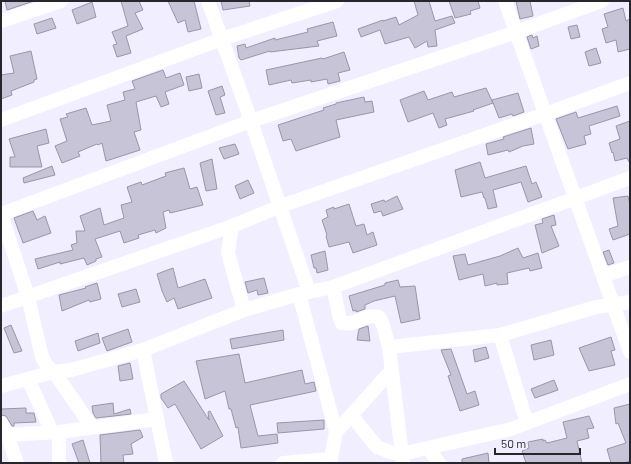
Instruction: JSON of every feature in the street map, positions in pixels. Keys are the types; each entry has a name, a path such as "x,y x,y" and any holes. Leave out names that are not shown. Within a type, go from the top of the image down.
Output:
{"street":[{"path":"2,17 61,1"},
{"path":"208,1 280,206 304,293 336,432 330,461 283,463"},
{"path":"1,120 222,39 337,1"},
{"path":"505,1 630,352"},
{"path":"92,427 42,357 28,297 1,214 251,121 516,32 602,1"},
{"path":"1,306 232,226 280,206 630,83"},
{"path":"1,386 54,372 71,370 143,350 244,310 304,293 333,287 630,178"},
{"path":"232,226 228,253 244,310"},
{"path":"603,276 630,267"},
{"path":"333,287 342,323 347,324 372,315 379,317 383,325 389,347 402,459"},
{"path":"389,347 500,335 581,311 630,302"},
{"path":"500,335 527,423"},
{"path":"143,350 166,463 172,463"},
{"path":"336,432 391,371"},
{"path":"28,379 55,432 59,463"},
{"path":"402,459 428,449 511,429 630,384"},
{"path":"351,415 377,446 402,459"},
{"path":"17,463 4,429 55,432 157,419"},
{"path":"428,449 439,463"}],"building":[{"path":"5,1 34,1 7,10"},
{"path":"121,1 139,1 143,10 135,13 143,29 126,36 131,53 117,57 113,45 117,44 112,32 128,26"},
{"path":"168,1 194,1 201,29 188,32 185,20 178,23"},
{"path":"221,1 249,1 250,6 223,10"},
{"path":"414,1 429,1 435,21 452,16 455,23 435,30 437,46 428,47 427,41 415,48 409,37 385,44 380,30 361,37 358,29 396,17 399,25 418,15"},
{"path":"449,1 478,1 480,8 470,11 471,14 455,18"},
{"path":"516,1 530,1 533,16 520,19"},
{"path":"92,2 96,17 77,24 72,10"},
{"path":"623,8 626,21 630,19 630,49 618,52 616,40 606,43 602,29 608,27 604,14"},
{"path":"52,18 56,28 37,34 34,24"},
{"path":"333,22 337,36 317,41 319,46 270,51 241,60 239,58 237,46 245,44 246,48 275,38 275,40 308,32 307,29"},
{"path":"577,25 580,37 571,39 568,27"},
{"path":"532,35 533,38 537,36 539,46 531,49 527,37"},
{"path":"596,48 601,63 589,66 585,52"},
{"path":"31,51 37,79 34,80 34,82 11,91 12,95 1,99 1,75 14,73 10,56"},
{"path":"344,52 350,70 338,73 340,81 328,84 327,79 292,83 291,80 269,85 266,70 323,59"},
{"path":"163,70 166,78 180,73 184,85 165,92 169,104 161,107 156,96 136,102 141,130 134,132 140,150 106,161 102,143 78,152 80,156 62,163 55,146 67,141 60,119 68,117 66,114 86,108 92,125 111,121 107,105 125,100 123,92 135,89 132,81"},
{"path":"199,74 202,88 189,91 186,77"},
{"path":"222,86 225,95 220,97 225,113 216,115 208,91"},
{"path":"486,88 493,103 473,110 474,111 445,119 447,125 439,128 433,113 408,122 400,100 424,91 428,100 452,92 454,97"},
{"path":"518,93 524,112 513,116 512,114 499,118 492,100"},
{"path":"364,97 365,102 372,101 374,112 336,120 340,137 296,151 291,139 283,141 278,125 324,110 323,108 336,103"},
{"path":"617,106 620,116 589,126 591,134 584,136 586,144 568,149 556,119 576,112 578,118"},
{"path":"630,121 630,162 627,158 615,161 609,143 620,139 616,126"},
{"path":"531,128 534,144 523,146 509,152 508,150 488,155 486,144 504,139 503,137"},
{"path":"46,129 49,143 37,146 42,167 10,167 10,157 15,157 9,139"},
{"path":"235,144 239,154 224,159 219,148"},
{"path":"212,159 217,189 206,191 200,163"},
{"path":"480,162 485,178 526,166 532,184 536,182 542,197 528,202 521,182 493,190 497,207 488,209 482,192 461,197 455,170"},
{"path":"52,166 55,175 24,183 23,178"},
{"path":"184,168 190,189 197,187 203,205 170,213 169,210 163,212 166,228 156,233 155,230 138,235 139,238 124,243 120,231 95,239 102,257 87,265 84,258 60,264 60,262 38,269 35,259 73,250 71,245 77,243 76,231 85,231 80,216 100,208 104,225 124,218 121,205 132,202 127,187 141,182 142,185 166,176 165,173"},
{"path":"248,180 254,193 240,199 235,186"},
{"path":"397,196 403,209 383,216 381,211 374,213 371,204 384,200 385,202"},
{"path":"628,196 630,205 630,234 613,240 609,229 618,226 613,198"},
{"path":"349,204 356,226 364,224 367,235 373,232 377,245 353,253 349,242 329,247 322,220 328,217 326,210"},
{"path":"33,211 37,220 45,216 51,233 23,243 14,218"},
{"path":"554,215 556,225 551,226 559,246 542,253 535,225 543,223 542,219"},
{"path":"518,248 523,258 538,253 542,268 530,271 529,268 507,273 508,284 497,285 497,283 485,286 483,274 459,280 453,256 465,254 468,265 500,256"},
{"path":"609,250 614,263 608,265 603,252"},
{"path":"325,251 328,270 317,273 316,268 314,268 311,255"},
{"path":"173,268 178,288 205,279 212,298 178,309 174,298 167,302 157,274"},
{"path":"264,278 268,293 258,295 257,290 248,293 245,282"},
{"path":"398,280 400,287 415,286 420,319 401,323 395,296 374,301 365,305 365,309 356,312 356,310 353,311 349,296"},
{"path":"97,283 101,299 90,302 89,300 62,311 59,295 86,288 85,287"},
{"path":"136,289 140,302 122,307 118,294"},
{"path":"11,325 22,351 14,353 4,328"},
{"path":"368,326 370,341 357,340 359,329"},
{"path":"128,329 132,342 107,351 102,338"},
{"path":"283,330 284,340 232,349 230,339"},
{"path":"98,333 100,343 78,351 75,341"},
{"path":"611,337 615,350 611,351 615,365 589,371 579,348"},
{"path":"551,340 554,355 534,360 531,345"},
{"path":"486,347 489,358 475,362 473,350"},
{"path":"451,349 467,394 475,391 479,405 460,411 448,376 451,375 441,350"},
{"path":"239,354 245,383 302,370 305,384 314,382 316,391 250,405 258,436 277,434 278,443 241,448 238,427 236,428 231,409 229,409 225,391 205,399 196,361"},
{"path":"130,363 133,379 120,381 118,366"},
{"path":"554,380 558,390 535,398 531,389"},
{"path":"184,381 209,420 208,412 210,411 223,436 201,449 175,404 168,408 161,398 161,394"},
{"path":"113,403 114,414 130,409 131,414 96,418 93,413 92,406"},
{"path":"630,404 630,461 623,463 611,463 607,449 626,443 618,423 616,424 614,408"},
{"path":"26,408 26,413 34,413 36,422 14,423 14,426 12,426 6,416 1,415 1,409"},
{"path":"589,416 594,428 587,429 589,438 577,441 582,463 526,463 522,451 529,448 528,442 543,439 543,441 545,440 547,443 567,438 563,422"},
{"path":"324,420 324,429 278,433 277,423"},
{"path":"140,430 143,437 131,444 133,454 123,455 124,463 101,463 100,435"},
{"path":"83,440 90,463 79,463 72,444"},
{"path":"488,453 489,463 462,463 462,459"}]}
